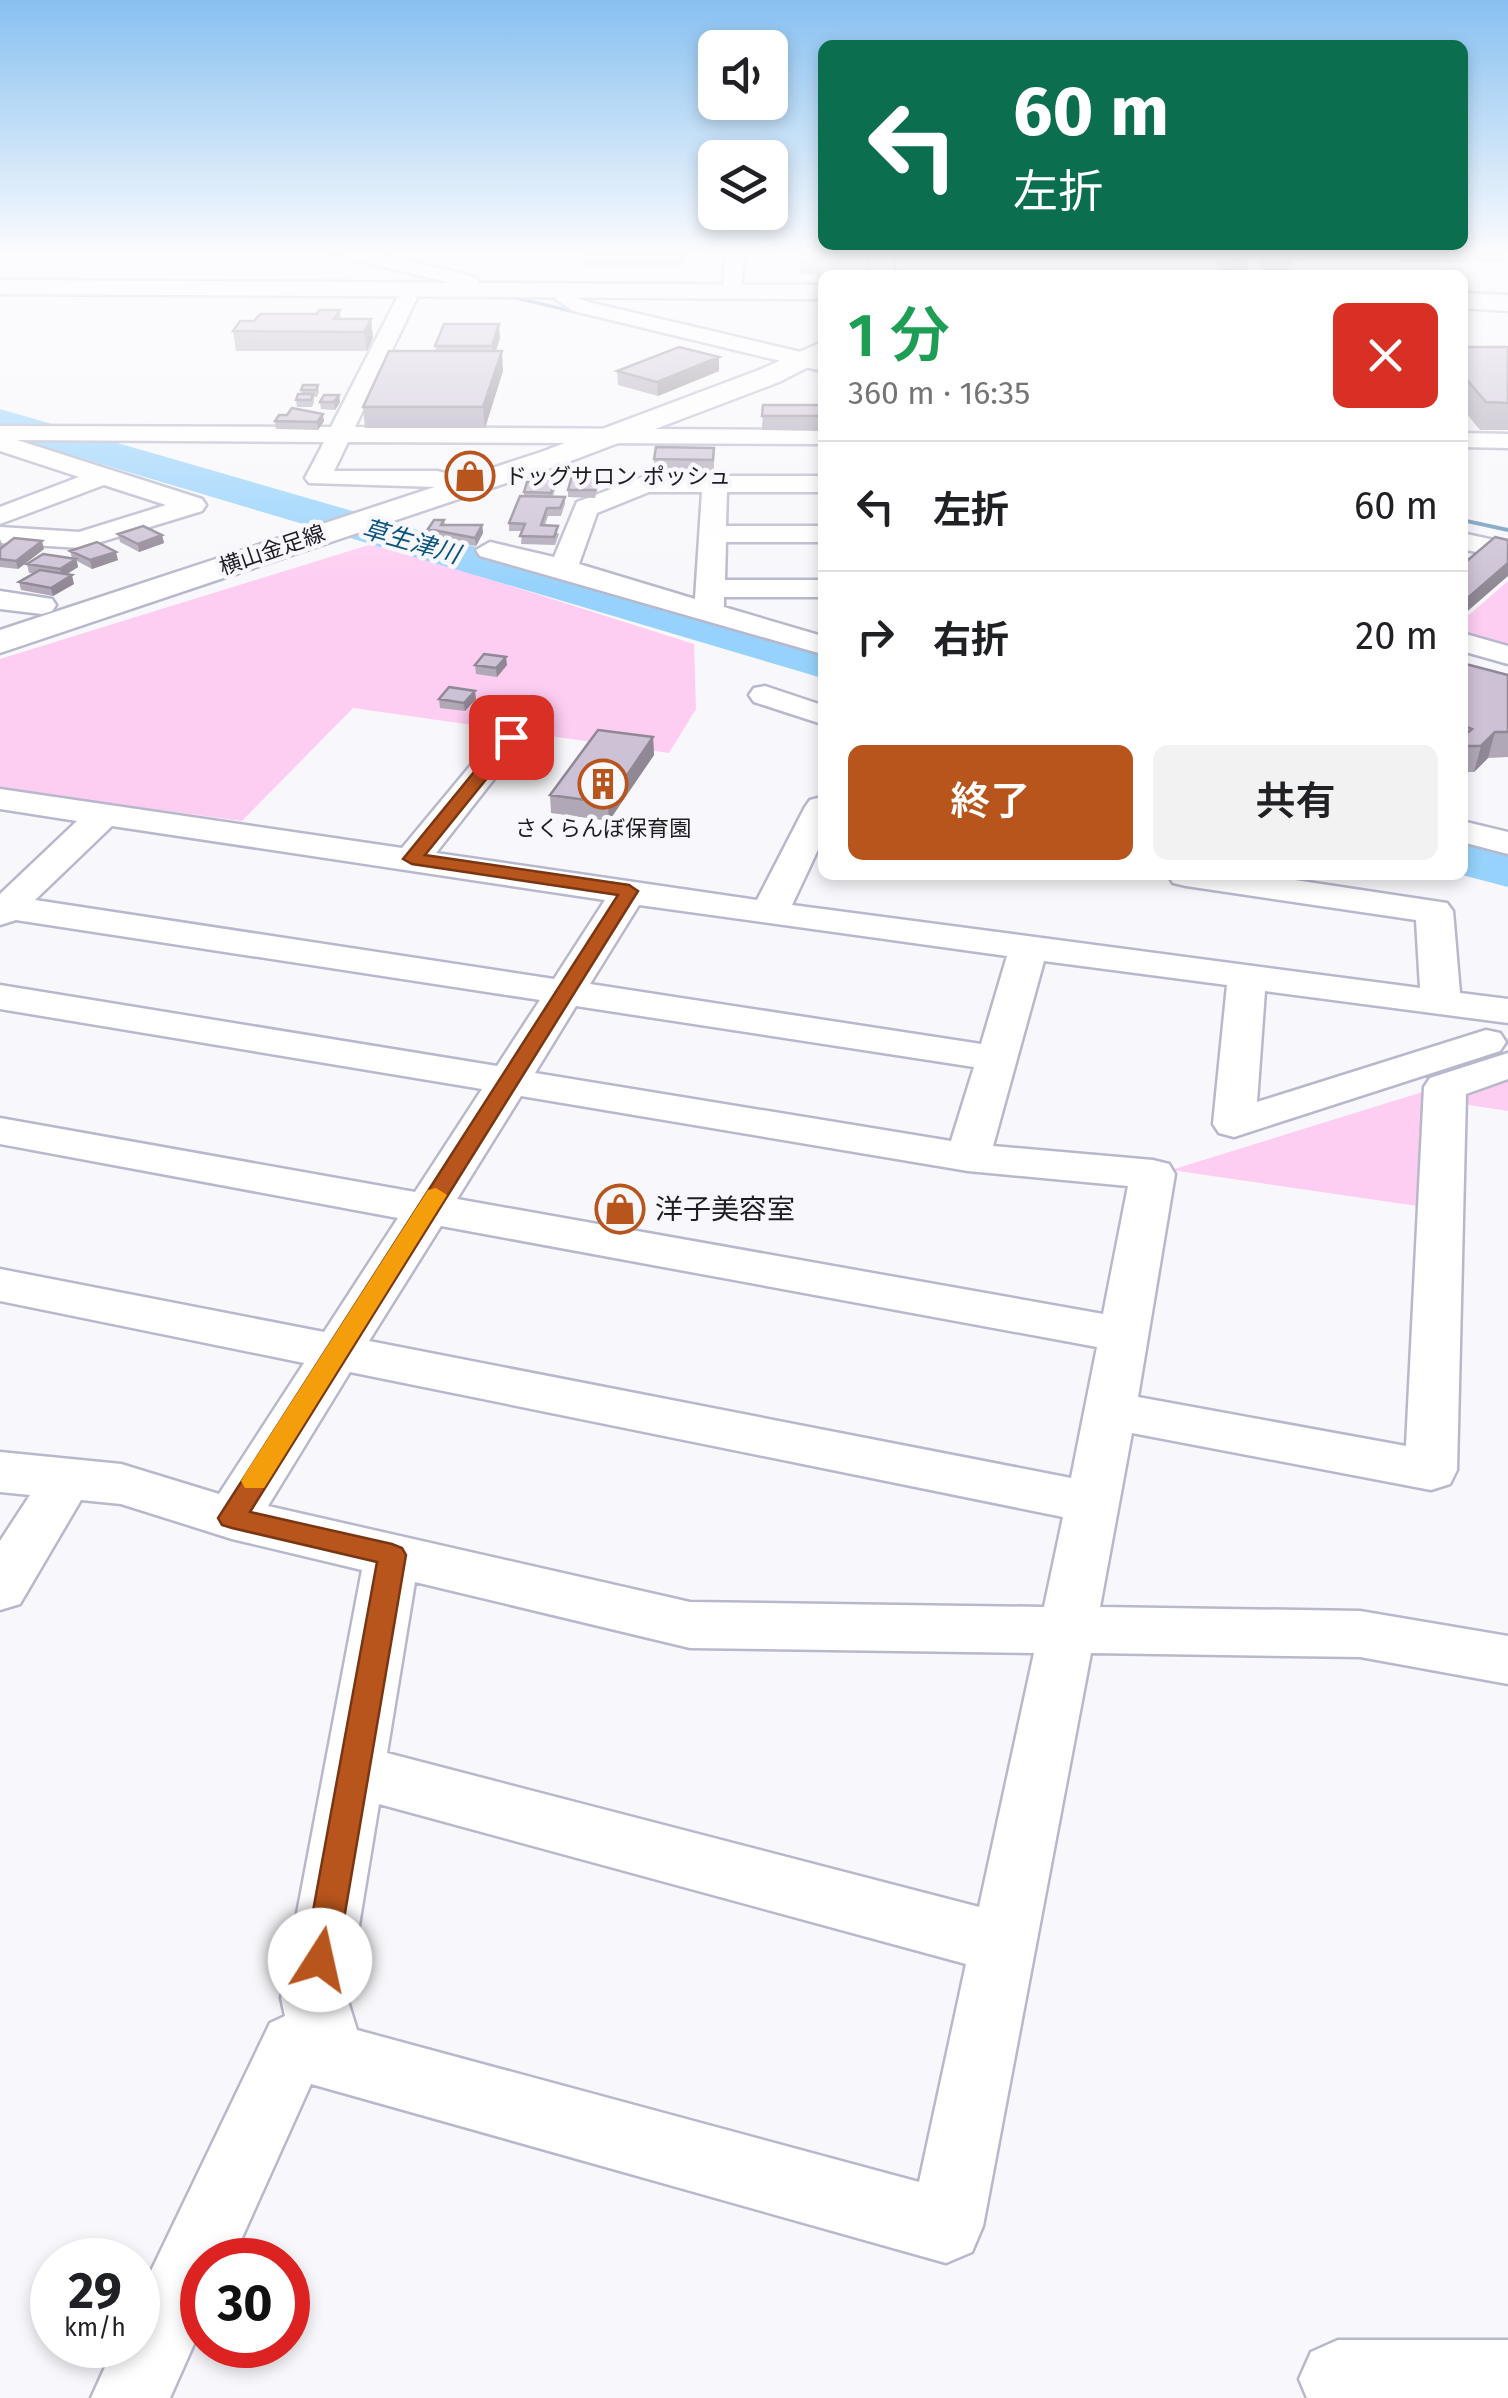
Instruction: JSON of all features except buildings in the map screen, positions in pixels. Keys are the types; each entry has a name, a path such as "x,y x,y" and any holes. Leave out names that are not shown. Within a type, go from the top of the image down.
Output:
{"main road":[{"name":"横山金足線","path":"0,642 615,435 795,366"}],"street":[{"path":"373,366 318,478 437,478 464,485"},
{"path":"3,436 54,431 818,437"},
{"path":"0,535 55,541 91,538 193,505 101,477 3,436"},
{"path":"1468,440 1508,441"},
{"path":"0,516 101,477"},
{"path":"564,568 586,508 645,484 818,484"},
{"path":"710,600 715,484"},
{"path":"713,534 818,534"},
{"path":"1468,543 1508,551"},
{"path":"490,550 710,600 818,643"},
{"path":"710,600 818,588"},
{"path":"0,600 42,605"},
{"path":"1468,644 1508,655"},
{"path":"764,695 818,713"},
{"path":"412,859 511,737"},
{"path":"0,799 770,913 1508,1011"},
{"path":"2,909 103,815"},
{"path":"770,913 818,822"},
{"path":"1221,880 1434,910 1441,1001"},
{"path":"232,1518 629,891"},
{"path":"2,909 994,1058"},
{"path":"968,1158 1029,948"},
{"path":"1247,976 1234,1124 1494,1039 1508,1027"},
{"path":"0,996 968,1158 1153,1174 1120,1334 1093,1503 946,2226 294,2046 130,2398"},
{"path":"1110,1410 1431,1470 1445,1087 1508,1065"},
{"path":"0,1130 1120,1334"},
{"path":"0,1285 1093,1503"},
{"path":"0,1472 121,1484 232,1518 690,1625 1360,1634 1508,1660"},
{"path":"0,1588 67,1479"},
{"path":"330,2056 314,1998 392,1555"},
{"path":"354,1771 1003,1944"},
{"path":"1338,2379 1508,2379"}],"shaded area":[{"path":"375,543 694,644 696,709 669,753 353,708 242,821 0,789 0,659"},
{"path":"1508,581 1508,647 1468,636 1468,616"},
{"path":"1508,1079 1508,1111 1462,1104 1466,1092"},
{"path":"1429,1090 1417,1206 1171,1170"}],"waterway":[{"path":"801,366 818,370"},
{"name":"草生津川","path":"0,421 818,662"},
{"path":"1468,521 1508,530"},
{"name":"草生津川","path":"1468,858 1508,869"}],"slow traffic":[{"path":"254,1481 436,1195"}],"place":[{"name":"ドッグサロン ポッシュ","path":"470,476"},
{"name":"さくらんぼ保育園","path":"603,784"},
{"name":"洋子美容室","path":"620,1209"}],"route":[{"path":"320,1960 392,1555 232,1518 629,891 412,859 511,737"}]}
